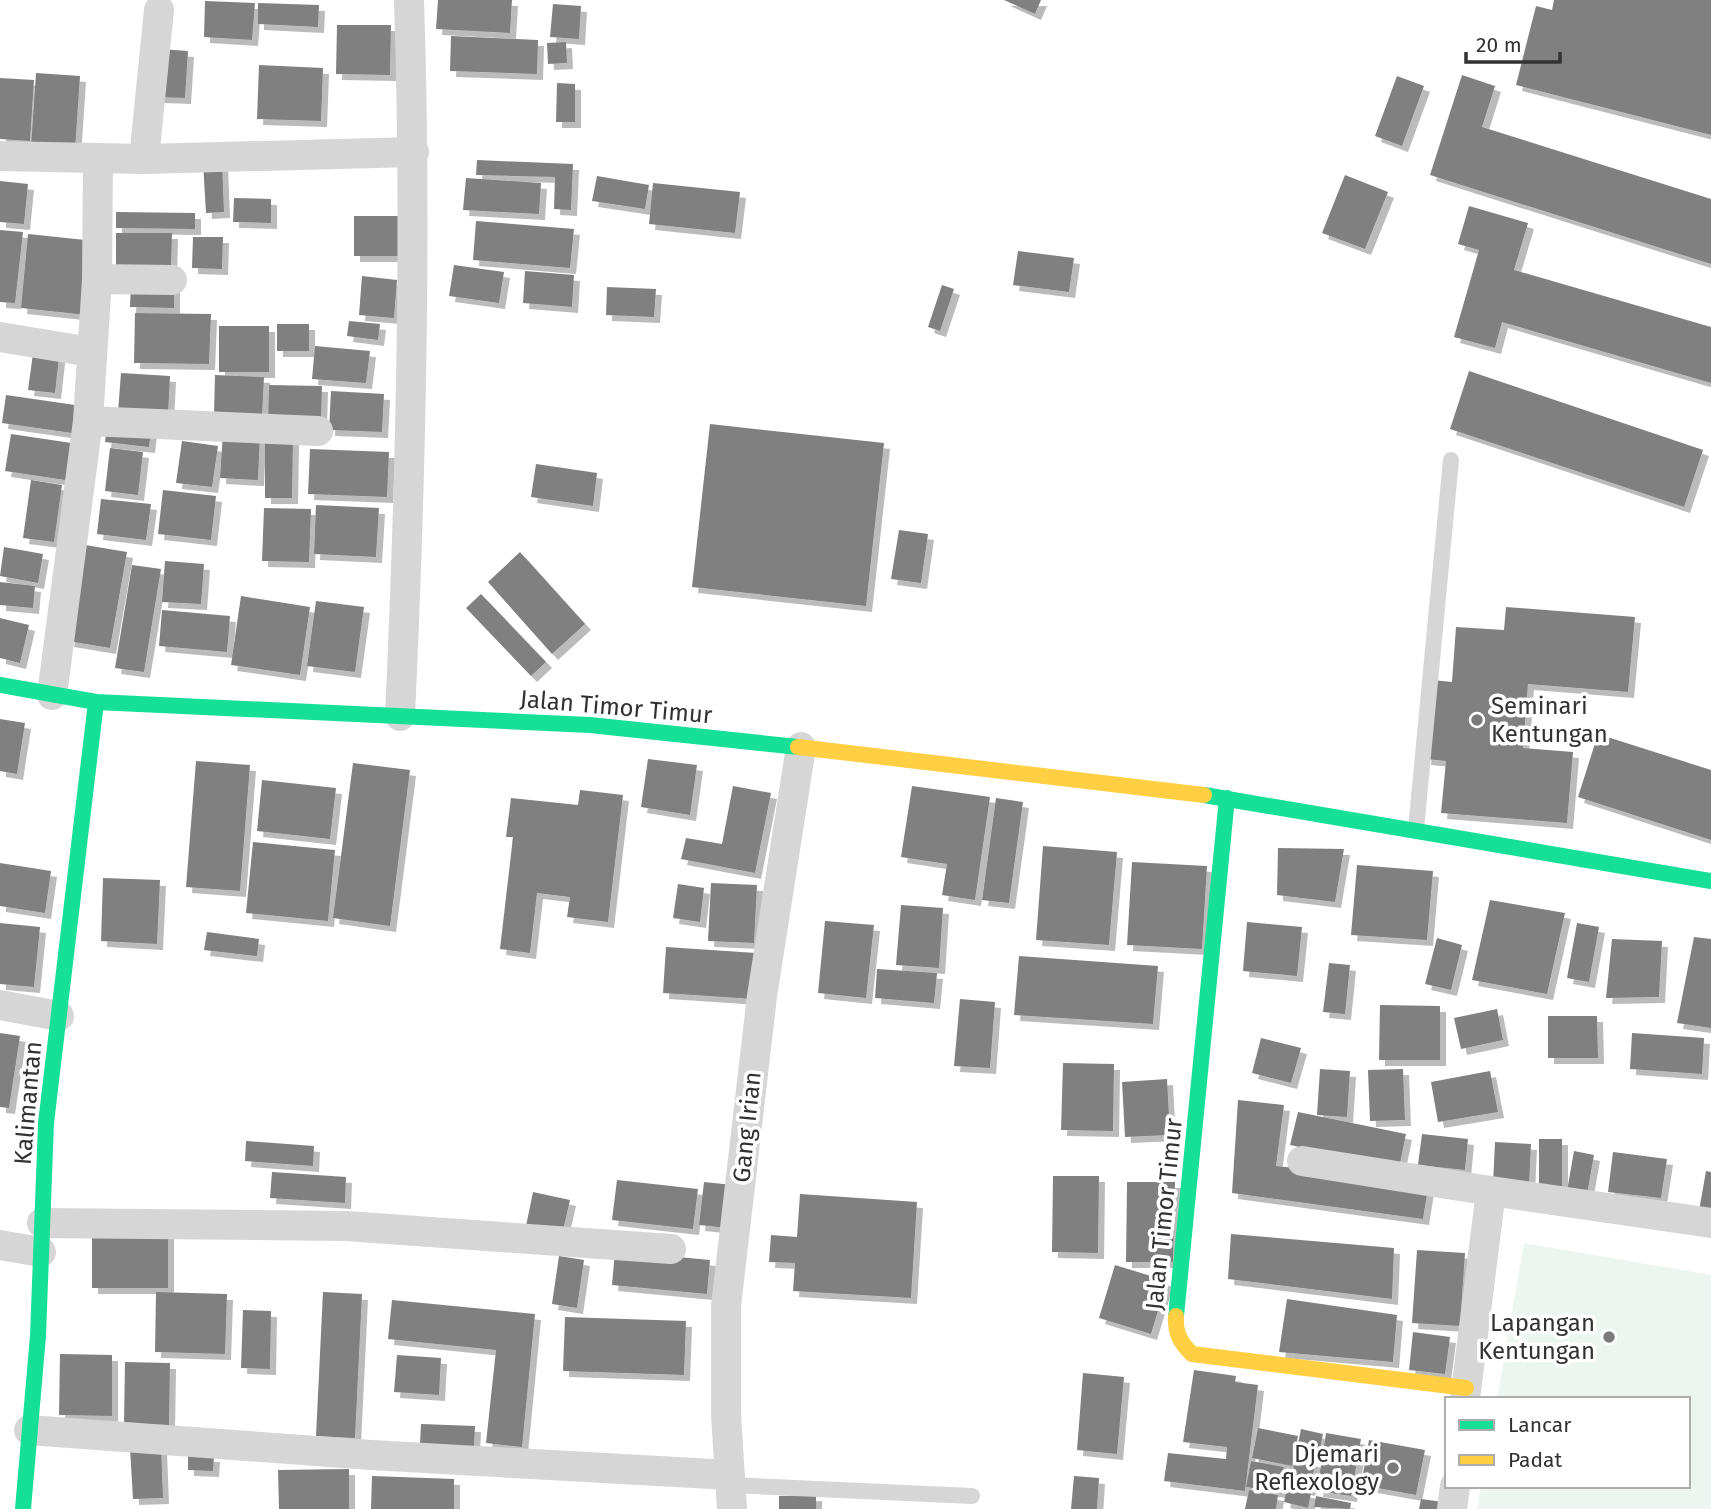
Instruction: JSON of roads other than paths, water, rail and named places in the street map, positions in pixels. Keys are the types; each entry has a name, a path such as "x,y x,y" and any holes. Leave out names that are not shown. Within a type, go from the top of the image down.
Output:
{"street":[{"path":"400,716 407,555 414,152 409,0"},
{"path":"144,159 159,10"},
{"path":"0,156 144,159 414,152"},
{"path":"52,695 88,421 97,279 98,158"},
{"path":"97,279 172,280"},
{"path":"0,337 91,352"},
{"path":"88,421 318,431"},
{"name":"Jalan Timor Timur","path":"0,685 96,702 590,724 802,747 1227,798 1711,881"},
{"name":"Kalimantan","path":"23,1509 46,1123 96,702"},
{"name":"Gang Irian","path":"731,1490 726,1415 726,1306 762,996 802,747"},
{"name":"Jalan Timor Timur","path":"1227,798 1175,1329 1181,1343 1192,1354 1465,1393"},
{"path":"0,1005 59,1016"},
{"path":"1302,1161 1711,1223"},
{"path":"1465,1393 1491,1191"},
{"path":"0,1245 41,1238 346,1226 671,1249"},
{"path":"29,1430 371,1455 731,1490"},
{"path":"1452,1509 1455,1488"}],"lane":[{"path":"1416,829 1451,460"},
{"path":"731,1490 972,1496"}],"place":[{"name":"Seminari Kentungan","path":"1477,720"},
{"name":"Lapangan Kentungan","path":"1609,1337"},
{"name":"Djemari Reflexology","path":"1393,1468"}]}
